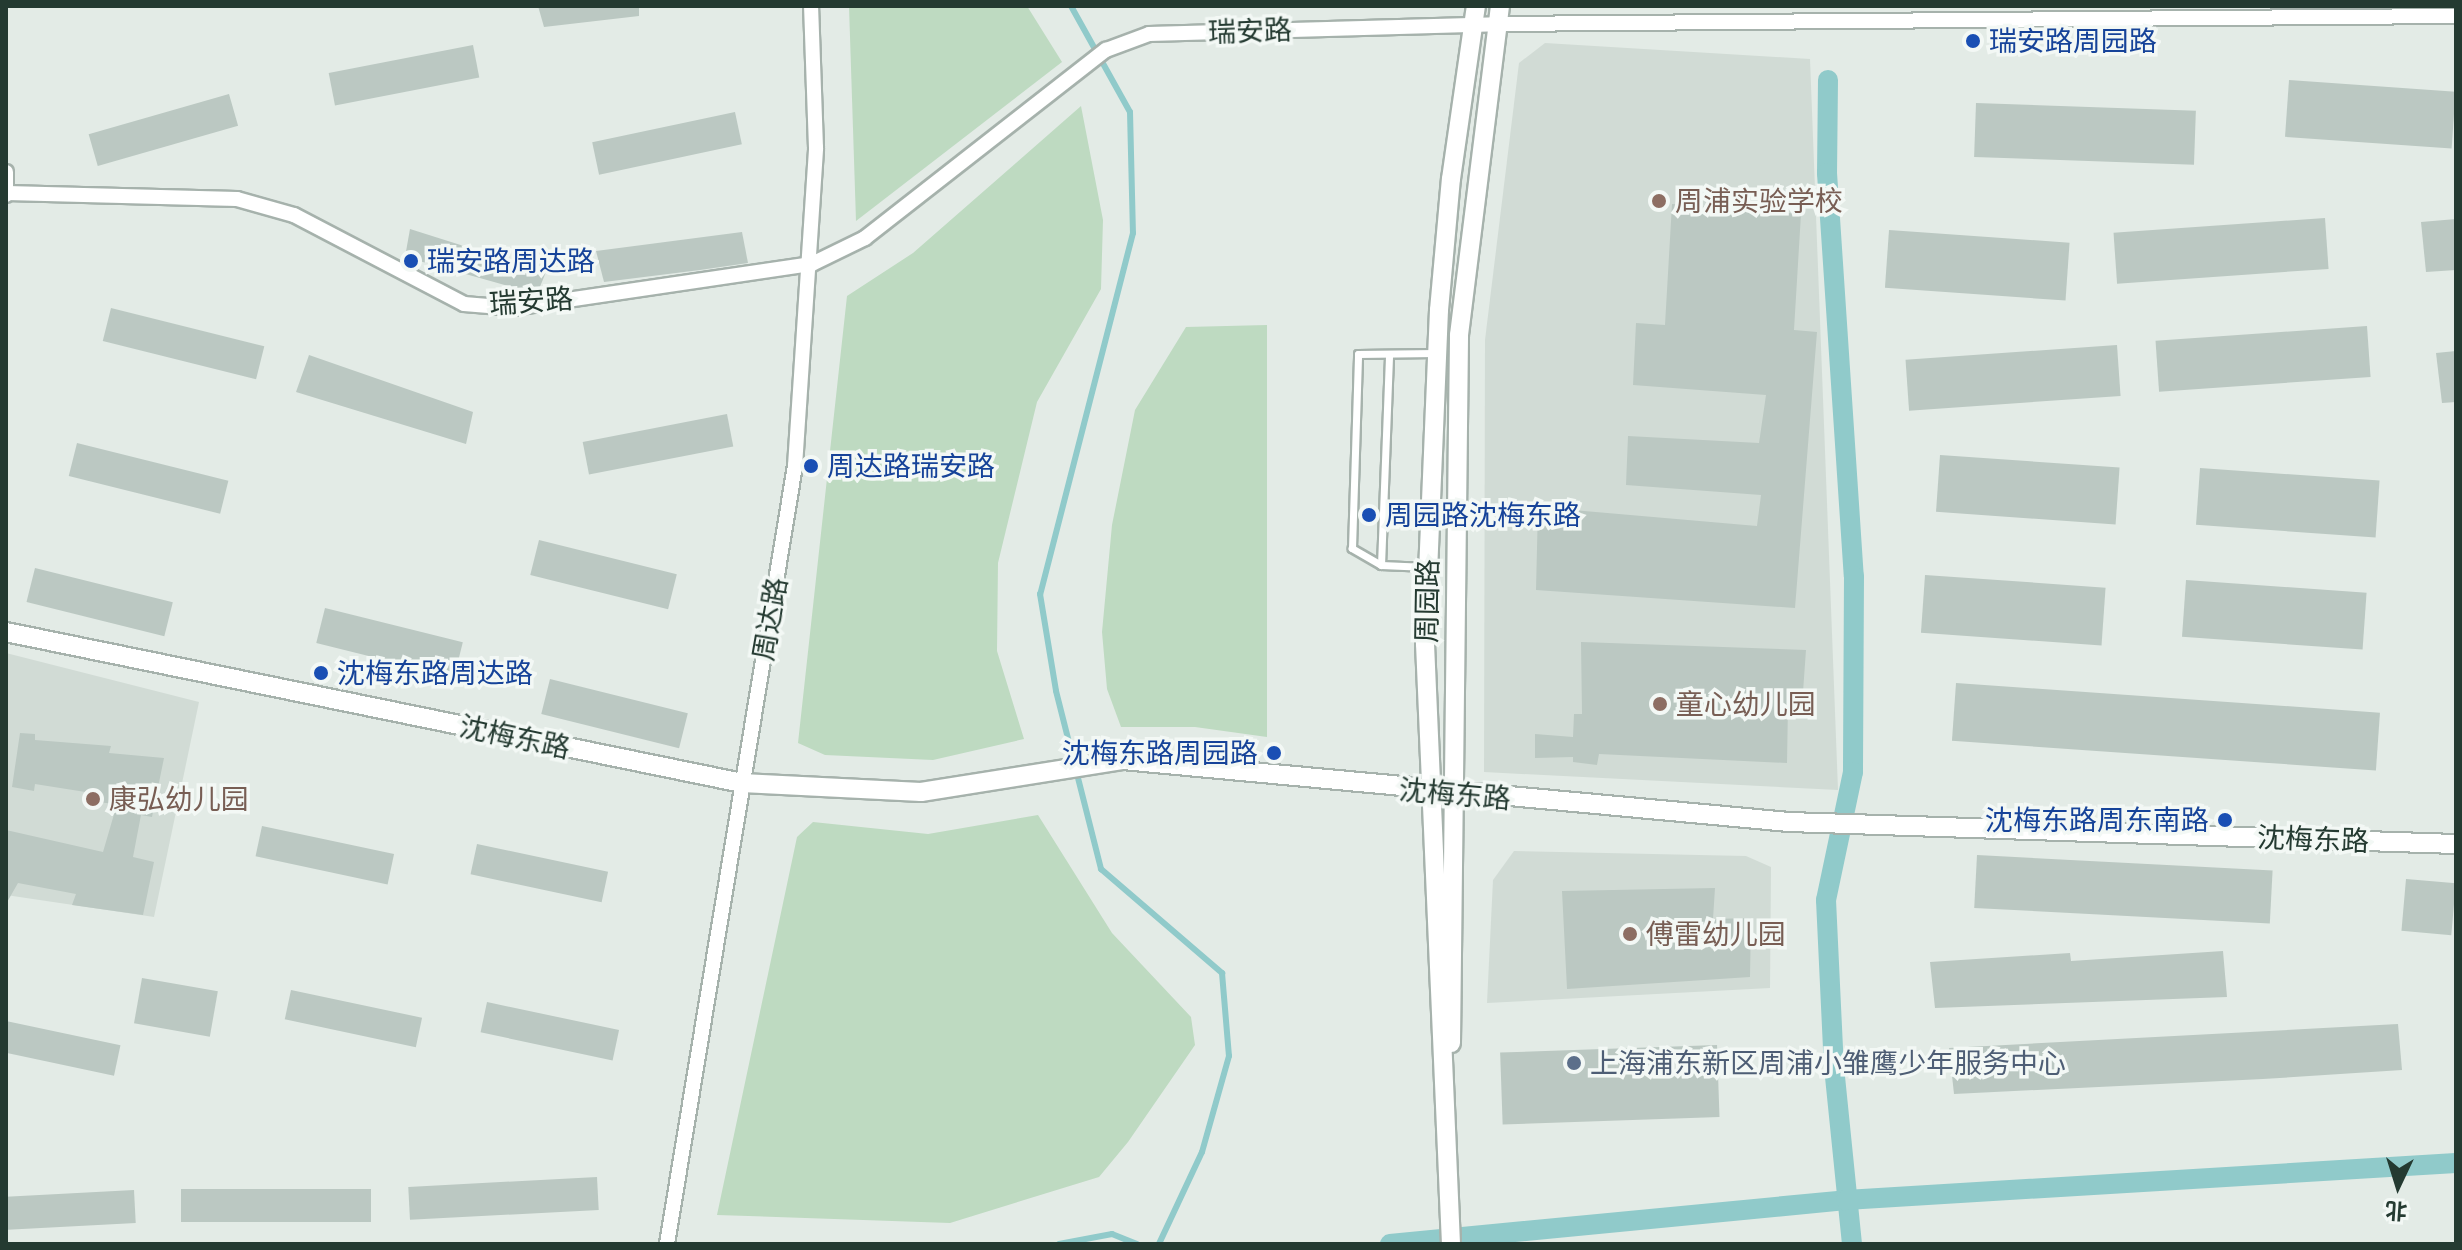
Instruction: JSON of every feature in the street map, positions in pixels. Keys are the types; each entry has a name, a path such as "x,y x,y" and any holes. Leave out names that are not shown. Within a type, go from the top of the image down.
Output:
{"street":[{"name":"周达路","path":"667,1244 795,466 812,264 816,148 811,6"},
{"name":"瑞安路","path":"6,194 237,199 294,215 464,304 513,308 812,264 865,238 1106,50 1149,34 1475,15 2456,16"},
{"name":"周园路","path":"1449,1101 1437,995 1435,792 1425,644 1436,353 1451,179 1475,15"},
{"name":"周园路","path":"1451,1244 1449,1101 1457,794 1459,335 1498,15"},
{"path":"6,172 6,194"},
{"name":"沈梅东路","path":"6,632 742,783 921,792 1123,760 1435,792 1789,822 2456,844"}],"lane":[{"path":"1427,567 1381,565 1352,548 1358,354 1436,353"},
{"path":"1381,565 1389,355"}],"shaded area":[{"name":"周浦实验学校","path":"1545,43 1810,59 1838,790 1484,772 1485,340 1519,63"},
{"name":"康弘幼儿园","path":"6,653 199,702 154,917 6,895"},
{"name":"傅雷幼儿园","path":"1514,851 1746,856 1771,867 1770,988 1487,1003 1493,880"}],"green space":[{"path":"849,6 1027,6 1062,62 856,221"},
{"path":"1081,106 1103,220 1101,289 1037,402 998,563 997,651 1024,739 933,760 825,755 798,743 847,296 913,253"},
{"path":"1267,325 1267,737 1195,727 1121,727 1107,689 1102,632 1112,525 1135,410 1186,327"},
{"path":"1038,815 1112,933 1191,1017 1195,1045 1128,1142 1099,1177 950,1223 717,1215 797,837 813,822 928,834"}],"building":[{"path":"538,6 639,6 639,16 544,27"},
{"path":"473,45 479,77 335,105 329,73"},
{"path":"2289,80 2456,92 2452,149 2285,137"},
{"path":"229,94 238,126 98,166 89,134"},
{"path":"1976,103 2196,111 2194,165 1974,157"},
{"path":"735,112 742,144 599,175 592,142"},
{"path":"1672,204 1801,214 1794,330 1817,332 1795,608 1536,590 1538,507 1757,526 1761,495 1626,485 1628,436 1759,443 1766,395 1633,385 1636,323 1665,325"},
{"path":"2325,218 2329,269 2117,284 2114,233"},
{"path":"2456,219 2456,270 2426,272 2421,222"},
{"path":"410,229 546,272 537,294 405,257"},
{"path":"1889,230 2070,243 2066,300 1885,288"},
{"path":"742,232 748,263 700,270 604,282 596,251"},
{"path":"111,308 264,346 256,379 103,341"},
{"path":"2367,326 2371,377 2159,392 2156,341"},
{"path":"2117,345 2121,396 1909,411 1906,360"},
{"path":"2456,351 2456,402 2442,403 2436,353"},
{"path":"309,355 473,412 466,444 296,392"},
{"path":"727,414 733,446 589,474 583,442"},
{"path":"77,443 228,481 220,514 69,476"},
{"path":"1940,455 2120,468 2116,524 1936,512"},
{"path":"2200,468 2380,481 2376,537 2196,525"},
{"path":"539,540 677,574 668,609 530,575"},
{"path":"35,568 173,602 164,636 27,602"},
{"path":"1925,575 2106,588 2102,645 1921,633"},
{"path":"2186,580 2367,593 2363,649 2182,637"},
{"path":"325,608 463,642 454,677 316,643"},
{"name":"童心幼儿园","path":"1581,642 1806,650 1802,706 1788,705 1787,763 1599,754 1597,765 1573,762 1573,757 1535,758 1535,734 1573,737 1574,714 1582,714"},
{"path":"550,679 688,713 679,748 541,714"},
{"path":"1956,683 2380,713 2376,771 1952,741"},
{"path":"20,733 35,734 35,740 111,746 109,753 164,758 152,817 141,815 133,857 154,862 143,915 72,905 76,894 18,883 6,904 6,830 103,852 117,804 96,802 98,794 35,784 34,791 12,787"},
{"path":"262,826 394,854 388,884 256,856"},
{"path":"477,844 608,872 602,902 471,874"},
{"path":"1977,855 2273,870 2270,923 1974,908"},
{"path":"2406,879 2456,883 2451,935 2401,931"},
{"name":"傅雷幼儿园","path":"1715,888 1713,919 1751,918 1750,977 1567,989 1562,891"},
{"path":"2223,951 2227,997 1935,1008 1930,962 2070,953 2071,961"},
{"path":"142,978 218,991 210,1037 134,1023"},
{"path":"291,990 422,1018 416,1047 285,1019"},
{"path":"487,1002 619,1030 613,1060 481,1032"},
{"path":"6,1021 120,1045 114,1076 6,1053"},
{"path":"2398,1024 2402,1070 2263,1079 1954,1094 1949,1048"},
{"path":"1717,1045 1720,1117 1503,1125 1500,1053"},
{"path":"597,1177 599,1210 410,1220 408,1187"},
{"path":"181,1189 371,1189 371,1222 181,1222"},
{"path":"134,1190 136,1223 8,1230 6,1197"}],"waterway":[{"path":"1071,6 1130,112 1133,233 1040,594 1056,691 1101,869 1222,973 1229,1056 1202,1152 1159,1244"},
{"path":"1828,80 1827,173 1854,576 1853,772 1826,900 1834,1067 1852,1244"},
{"path":"1390,1244 1846,1200 2456,1163"},
{"path":"1059,1244 1112,1234 1137,1244"}],"place":[{"name":"瑞安路周园路","path":"1973,41"},
{"name":"周浦实验学校","path":"1659,201"},
{"name":"瑞安路周达路","path":"411,261"},
{"name":"周达路瑞安路","path":"811,466"},
{"name":"周园路沈梅东路","path":"1369,515"},
{"name":"沈梅东路周达路","path":"321,673"},
{"name":"童心幼儿园","path":"1660,704"},
{"name":"沈梅东路周园路","path":"1274,753"},
{"name":"康弘幼儿园","path":"93,799"},
{"name":"沈梅东路周东南路","path":"2225,820"},
{"name":"傅雷幼儿园","path":"1630,934"},
{"name":"上海浦东新区周浦小雏鹰少年服务中心","path":"1574,1063"}]}
